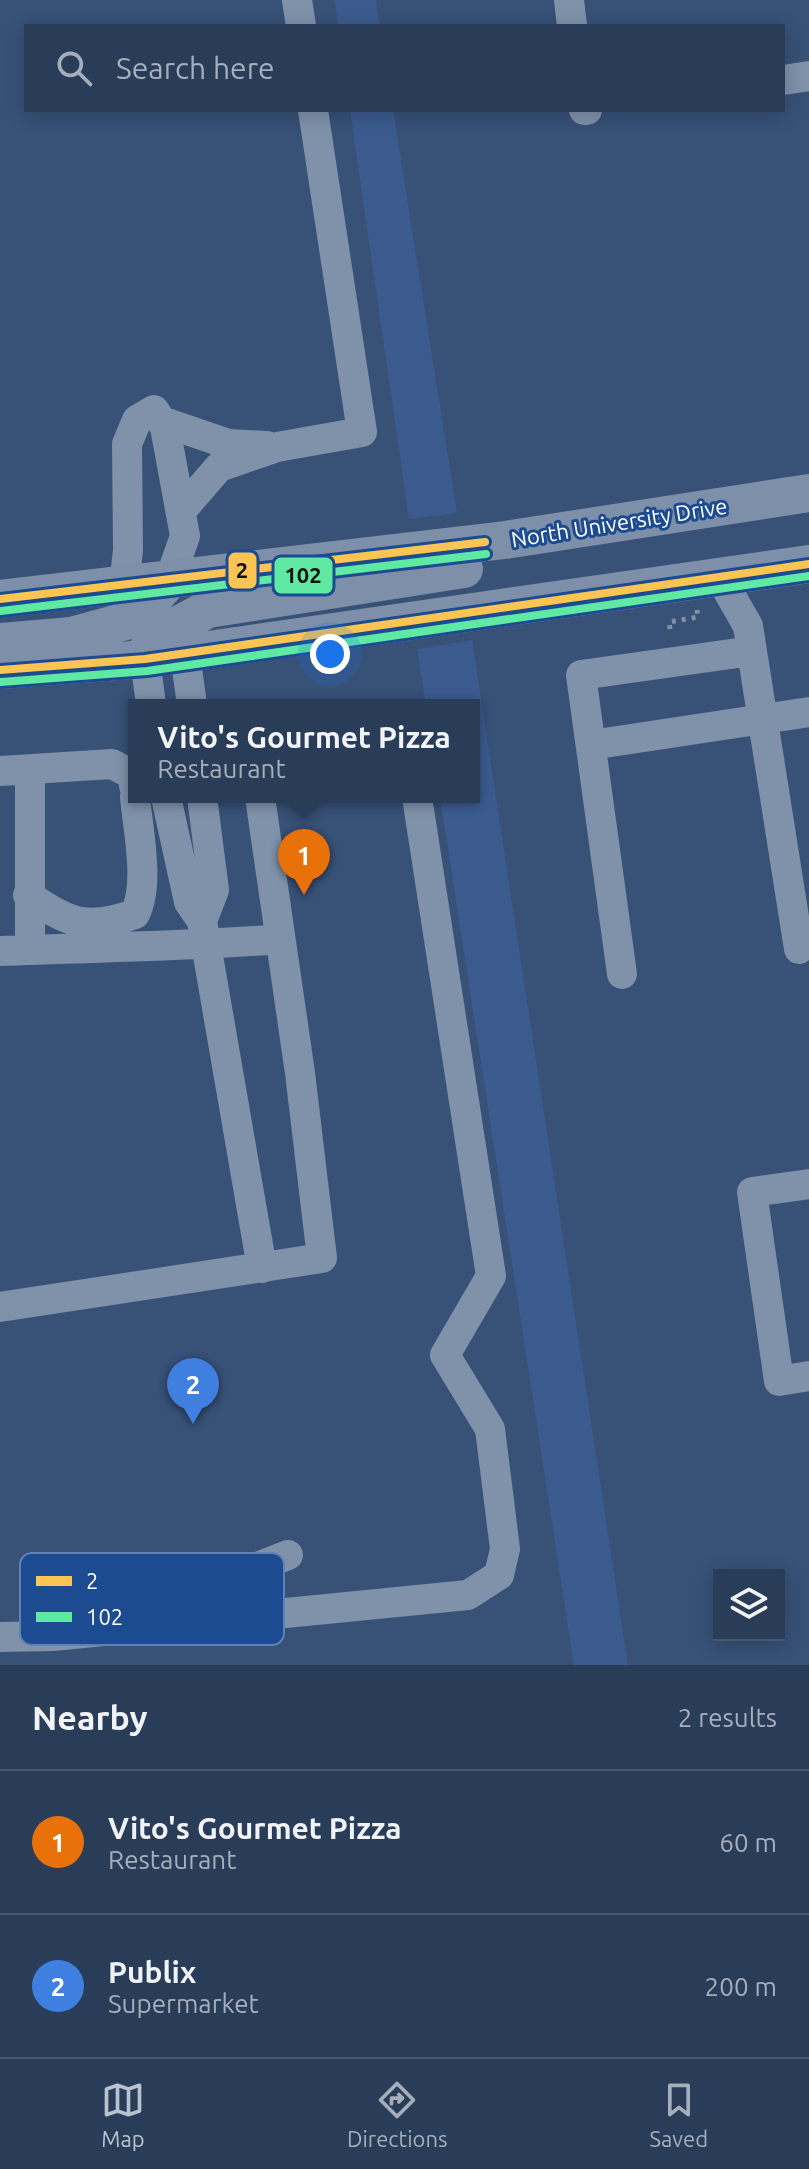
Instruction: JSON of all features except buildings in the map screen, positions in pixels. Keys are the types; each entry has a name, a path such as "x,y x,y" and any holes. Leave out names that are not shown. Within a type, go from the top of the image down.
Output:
{"main road":[{"name":"North University Drive","path":"0,599 505,540 809,493"},
{"path":"145,659 152,639 208,609 470,568 505,540"},
{"path":"0,670 145,659 708,589 809,564"},
{"path":"0,642 71,636 137,618 170,579"}],"lane":[{"path":"297,0 301,24"},
{"path":"569,0 572,24"},
{"path":"785,80 809,76"},
{"path":"181,511 219,467 277,447 362,432 313,112"},
{"path":"124,586 128,550 127,444 137,420 154,410 165,427 185,536 170,579"},
{"path":"161,421 228,444 277,447"},
{"path":"708,589 748,626 799,949"},
{"path":"622,974 581,675 752,651"},
{"path":"185,654 191,699"},
{"path":"145,659 150,699"},
{"path":"591,745 809,712"},
{"path":"0,771 112,764 128,772"},
{"path":"30,770 30,949"},
{"path":"28,895 51,912 72,922 113,922 135,914 141,902 142,882 135,803"},
{"path":"167,803 189,902 204,933 262,1268"},
{"path":"203,803 214,890 204,933"},
{"path":"0,1307 322,1258 300,1073 261,803"},
{"path":"284,1612 468,1595 499,1575 505,1549 490,1429 445,1355 491,1276 418,803"},
{"path":"0,951 131,945 204,933 280,939"},
{"path":"809,1184 752,1192 779,1381 809,1376"},
{"path":"284,1557 288,1555"},
{"path":"0,1637 20,1637"}],"path":[{"path":"670,629 669,622 698,617 708,589"}],"water":[{"path":"335,0 376,0 380,24 338,24"},
{"path":"350,112 393,112 457,513 409,519"},
{"path":"472,640 628,1665 574,1665 441,803 480,803 480,699 425,699 417,649"}],"transit line":[{"name":"2","path":"0,599 485,542"},
{"name":"102","path":"1,611 486,554"},
{"name":"2","path":"0,670 145,659 809,564"},
{"name":"102","path":"1,682 147,671 809,576"}],"place":[{"name":"Vito's Gourmet Pizza","path":"304,895"},
{"name":"Publix","path":"193,1424"}]}
